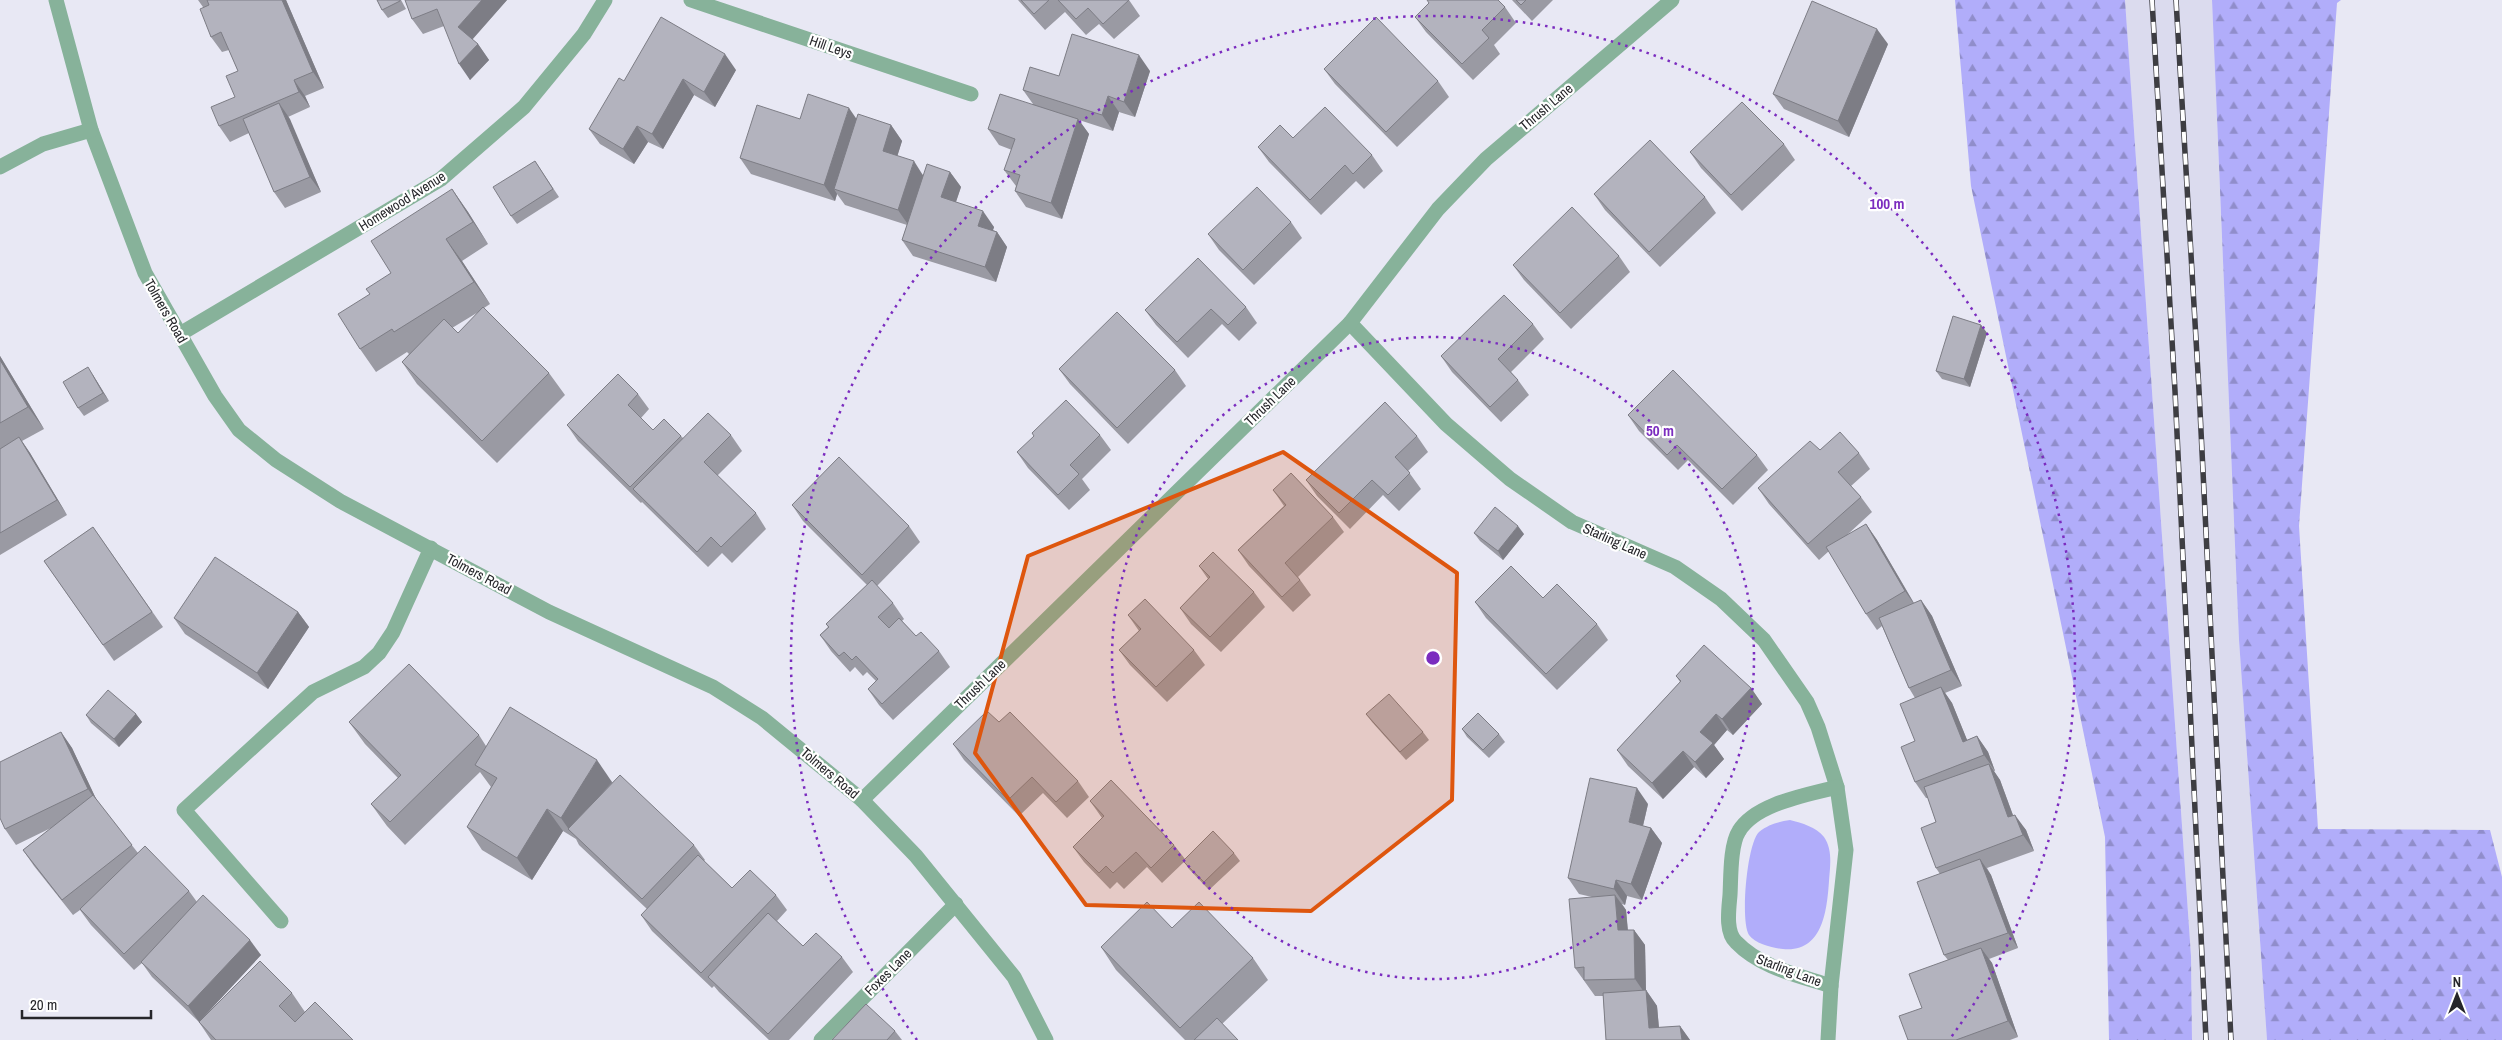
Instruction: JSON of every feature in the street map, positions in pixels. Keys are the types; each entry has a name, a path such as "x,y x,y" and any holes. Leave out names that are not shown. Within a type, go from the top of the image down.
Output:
{"street":[{"name":"Tolmers Road","path":"56,0 91,130 145,273 215,396 239,430 276,460 340,501 550,612 713,687 762,718 862,800 916,856 1014,978 1046,1040"},
{"name":"Homewood Avenue","path":"180,334 441,179 524,107 584,34 605,0"},
{"name":"Hill Leys","path":"691,0 971,94"},
{"name":"Thrush Lane","path":"862,800 1350,323 1438,210 1486,159 1672,0"},
{"path":"0,167 43,144 91,130"},
{"name":"Starling Lane","path":"1350,323 1446,424 1510,479 1572,522 1675,567 1721,599 1764,640 1807,702 1818,727 1837,788 1846,850 1831,986 1828,1040"},
{"path":"280,921 184,810 313,692 364,667 380,653 393,632 431,548"},
{"name":"Starling Lane","path":"1831,986 1754,959 1734,940 1728,917 1734,851 1738,831 1759,812 1782,802 1837,788"},
{"name":"Foxes Lane","path":"820,1040 956,904"}],"highlighted area":[{"path":"1283,452 1457,573 1452,800 1311,911 1086,905 975,753 1028,556"}],"shaded area":[{"path":"2125,0 2212,0 2239,640 2267,1040 2192,1040 2191,956"}],"green space":[{"path":"1955,0 2125,0 2191,956 2192,1040 2109,1040 2105,837 1971,186"},
{"path":"2212,0 2341,0 2337,3 2299,526 2318,829 2490,830 2502,877 2502,1040 2267,1040 2239,640"},
{"path":"1790,820 1813,828 1824,837 1829,847 1830,864 1827,904 1815,937 1807,944 1796,948 1783,949 1769,947 1749,935 1746,927 1745,899 1748,866 1755,839 1759,832 1766,827"}],"building":[{"path":"207,0 282,0 313,72 294,80 299,92 219,126 211,107 235,97 226,76 238,71 221,32 211,37 200,9 209,5"},
{"path":"377,0 400,0 400,1 382,10"},
{"path":"405,0 482,0 458,27 478,44 459,64 437,9 412,19"},
{"path":"1021,0 1049,0 1034,14"},
{"path":"1058,0 1129,0 1103,24 1088,8 1076,19"},
{"path":"1427,0 1498,0 1505,7 1482,30 1489,38 1462,64 1415,17 1429,3"},
{"path":"1516,0 1526,0 1521,5"},
{"path":"1812,1 1877,29 1838,121 1773,94"},
{"path":"661,17 725,54 704,92 683,79 652,134 637,126 623,149 589,129 619,78 624,81"},
{"path":"1376,17 1438,81 1386,132 1324,69"},
{"path":"1072,34 1139,55 1124,102 1108,96 1102,115 1023,90 1030,67 1059,76"},
{"path":"808,94 849,108 824,185 740,158 757,105 800,119"},
{"path":"1000,94 1078,119 1051,203 1015,191 1020,175 1004,170 1015,139 988,129"},
{"path":"1742,102 1784,144 1731,195 1690,152"},
{"path":"279,103 310,177 274,192 243,119"},
{"path":"1325,107 1372,155 1353,174 1345,165 1310,200 1258,147 1280,125 1293,138"},
{"path":"858,114 891,125 883,151 914,161 898,210 834,189"},
{"path":"1650,140 1705,197 1649,252 1594,194"},
{"path":"535,161 553,189 511,216 493,187"},
{"path":"927,164 950,172 941,197 983,211 978,226 997,232 985,267 902,240"},
{"path":"1257,187 1291,222 1243,270 1208,234"},
{"path":"452,189 473,222 446,239 474,282 394,332 392,329 360,349 338,314 370,294 366,289 391,273 371,241"},
{"path":"1572,207 1619,256 1560,313 1513,265"},
{"path":"1198,258 1246,307 1228,325 1211,309 1177,342 1145,310"},
{"path":"1504,295 1533,324 1498,359 1518,380 1490,407 1441,356"},
{"path":"483,307 549,373 482,441 402,362 444,319 458,333"},
{"path":"1117,312 1175,370 1117,428 1059,369"},
{"path":"1953,316 1981,325 1964,379 1936,371"},
{"path":"0,360 28,407 0,423"},
{"path":"88,367 103,393 78,408 63,382"},
{"path":"1673,370 1757,455 1722,489 1677,445 1667,455 1628,415"},
{"path":"618,374 638,394 628,405 653,430 664,419 681,436 630,487 567,425"},
{"path":"1066,400 1100,435 1070,465 1079,474 1058,495 1017,452 1034,436 1032,433"},
{"path":"1385,402 1417,436 1395,457 1410,473 1388,495 1372,480 1339,513 1306,480"},
{"path":"708,413 731,435 704,462 756,513 721,547 711,537 697,552 633,489"},
{"path":"1840,432 1859,453 1838,472 1861,497 1808,544 1758,488 1810,441 1820,450"},
{"path":"19,437 57,500 0,533 0,449"},
{"path":"839,457 909,526 862,575 792,505"},
{"path":"1291,473 1333,517 1285,563 1300,580 1282,597 1238,550 1286,505 1273,490"},
{"path":"1495,507 1518,526 1498,551 1474,533"},
{"path":"1866,524 1905,591 1866,614 1826,547"},
{"path":"93,527 152,612 103,645 44,561"},
{"path":"1213,552 1254,592 1210,637 1180,608 1210,577 1199,566"},
{"path":"215,557 298,612 257,673 174,618"},
{"path":"1511,566 1543,598 1557,584 1597,624 1546,674 1475,602"},
{"path":"872,580 893,603 878,617 889,628 899,618 916,636 921,632 939,651 882,704 868,689 878,679 856,656 852,660 844,652 839,656 820,635 829,627 826,624"},
{"path":"1145,599 1194,650 1156,687 1119,650 1141,629 1128,615"},
{"path":"1921,600 1951,670 1909,688 1879,618"},
{"path":"1704,645 1751,688 1722,719 1716,714 1700,732 1713,743 1695,762 1683,751 1652,783 1617,750 1681,681 1676,676"},
{"path":"409,664 479,735 390,822 371,804 401,775 349,722"},
{"path":"1941,687 1963,742 1977,736 1984,755 1915,782 1901,747 1915,741 1900,704"},
{"path":"108,690 136,714 114,739 86,715"},
{"path":"1389,694 1423,732 1400,752 1366,714"},
{"path":"510,707 597,760 561,818 547,809 517,858 467,827 497,778 475,765"},
{"path":"987,711 999,722 1010,712 1078,781 1056,802 1032,777 1008,800 953,744"},
{"path":"1478,713 1499,734 1483,750 1462,729"},
{"path":"61,732 88,789 5,829 0,818 0,762"},
{"path":"1989,764 2008,817 2015,815 2023,835 1936,868 1921,828 1936,822 1924,787"},
{"path":"620,775 694,845 642,899 568,829"},
{"path":"1590,778 1637,788 1629,822 1651,828 1631,884 1616,880 1614,889 1568,878"},
{"path":"1111,780 1174,845 1151,868 1136,852 1113,873 1106,866 1099,873 1073,847 1104,816 1090,801"},
{"path":"93,795 132,845 62,900 23,850"},
{"path":"1213,831 1234,853 1204,882 1183,861"},
{"path":"145,846 189,891 124,954 80,909"},
{"path":"698,855 732,888 750,870 776,895 701,973 641,915"},
{"path":"1980,859 2008,933 1944,955 1917,882"},
{"path":"203,895 250,940 188,1006 141,962"},
{"path":"1615,895 1618,930 1634,930 1635,979 1584,980 1584,967 1575,968 1569,899"},
{"path":"1147,902 1172,928 1199,902 1253,958 1180,1028 1101,947"},
{"path":"768,913 803,946 816,933 842,957 768,1034 708,977"},
{"path":"1981,948 2008,1021 1956,1040 1908,1040 1899,1016 1922,1008 1909,974"},
{"path":"260,961 292,993 279,1006 295,1022 315,1002 353,1040 216,1040 199,1022"},
{"path":"1646,990 1649,1028 1680,1026 1682,1040 1606,1040 1603,993"},
{"path":"866,1004 895,1031 887,1040 832,1040"},
{"path":"1217,1018 1238,1040 1194,1040"}],"railway":[{"path":"2152,0 2175,391 2206,1040"},
{"path":"2176,0 2199,390 2231,1040"}]}
